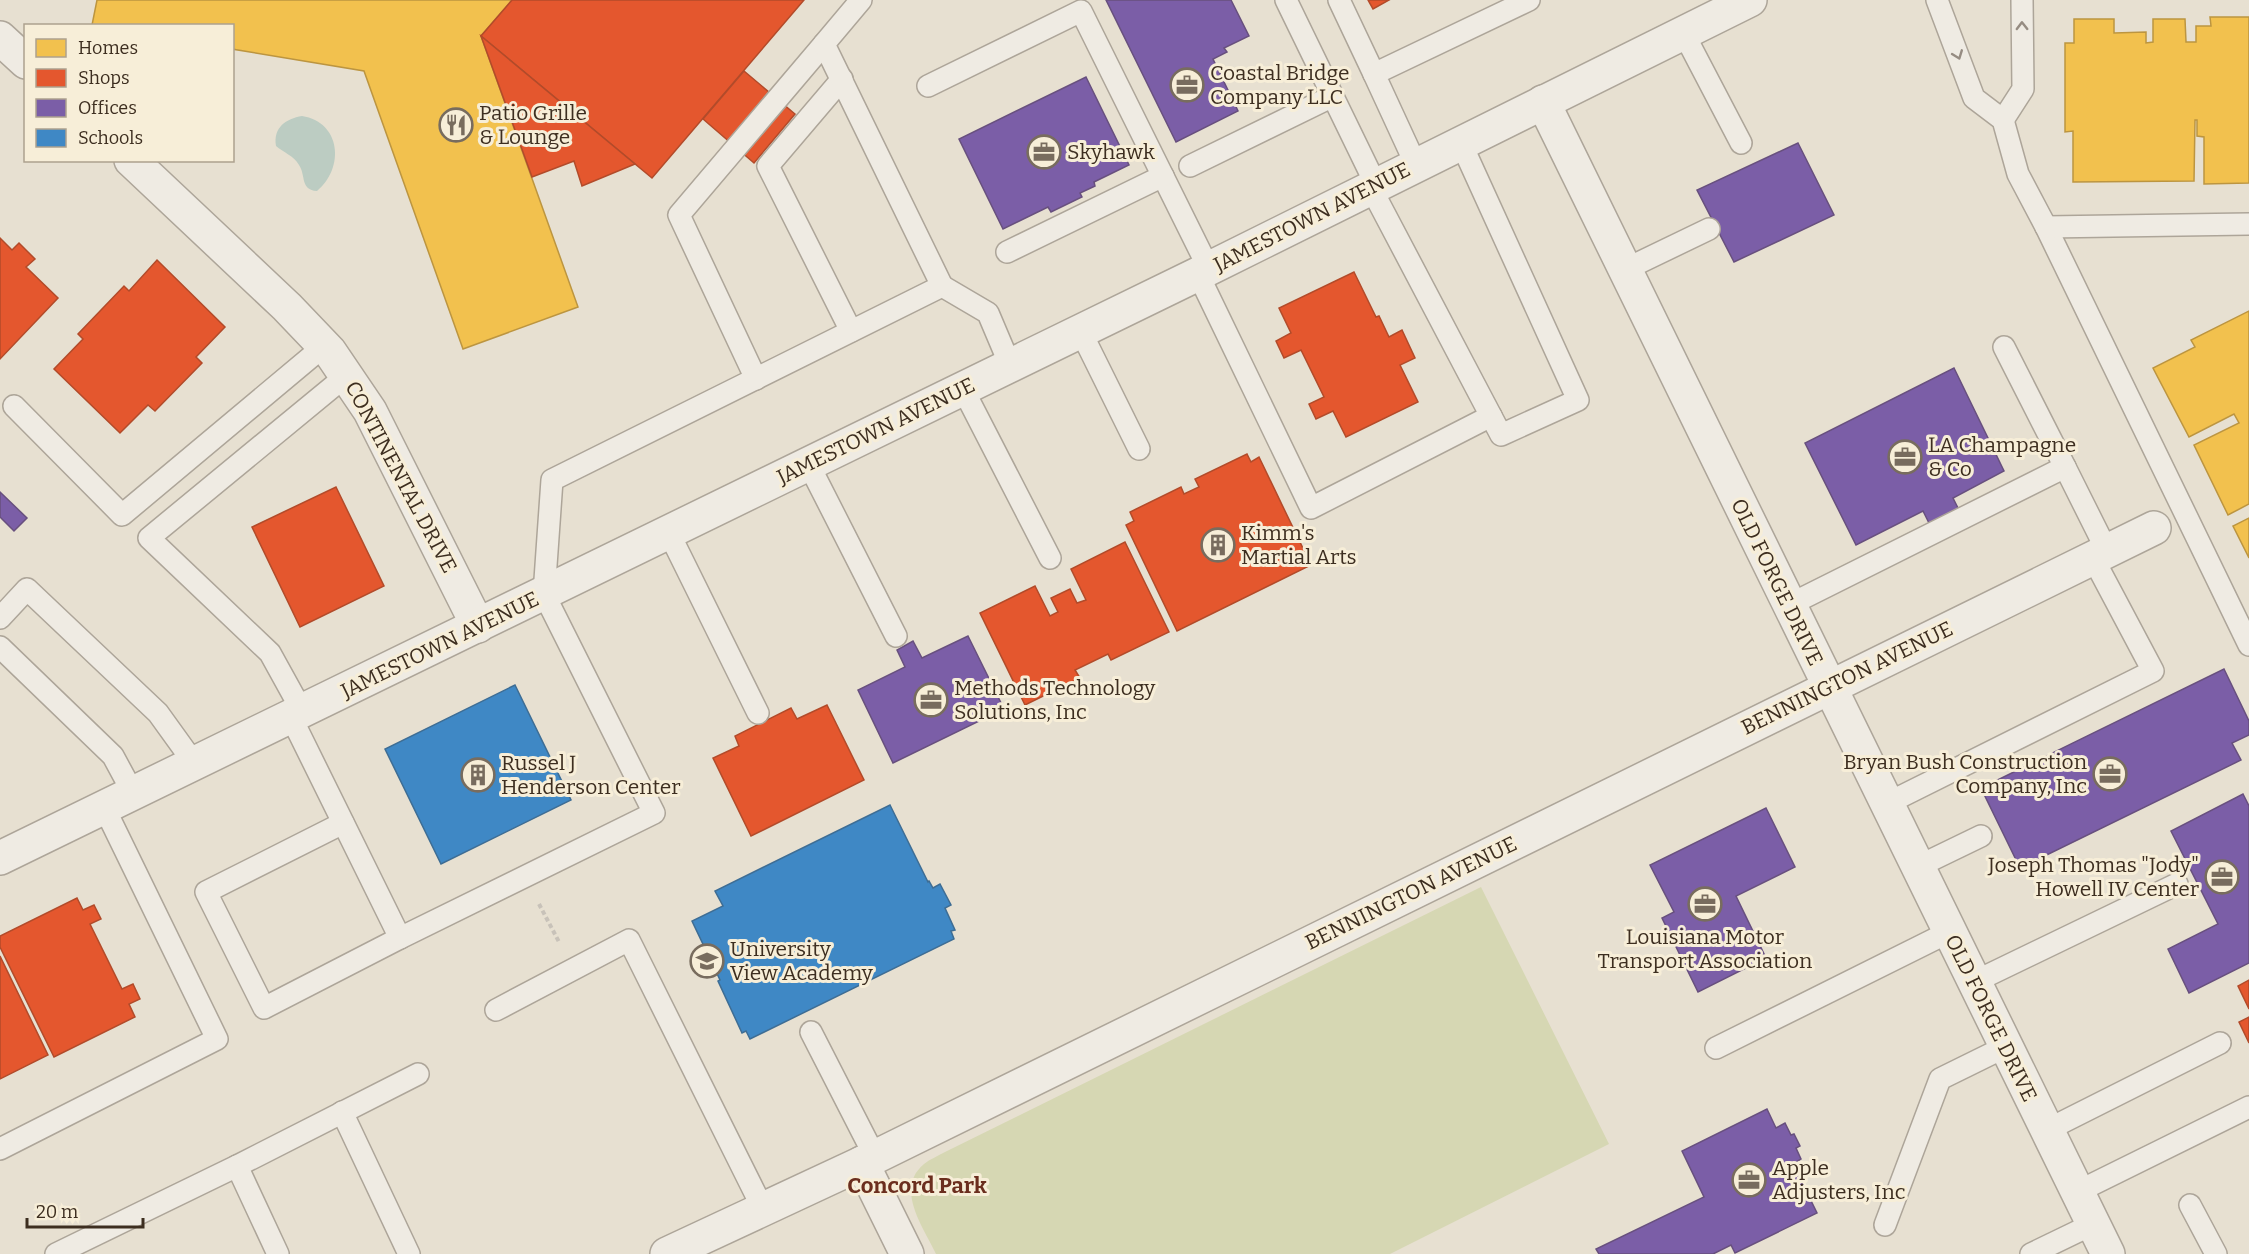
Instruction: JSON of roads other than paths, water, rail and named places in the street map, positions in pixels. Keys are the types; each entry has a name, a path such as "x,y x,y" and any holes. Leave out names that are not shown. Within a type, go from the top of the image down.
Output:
{"street":[{"name":"JAMESTOWN AVENUE","path":"0,858 1081,332 1750,0"},
{"path":"0,38 24,60"},
{"name":"OLD FORGE DRIVE","path":"1543,102 2108,1254"},
{"name":"CONTINENTAL DRIVE","path":"133,162 287,308 324,346 347,375 370,411 478,626"},
{"name":"BENNINGTON AVENUE","path":"667,1254 868,1160 2154,528"},
{"path":"868,1160 907,1254"}],"lane":[{"path":"756,379 679,215 861,0"},
{"path":"1286,0 1374,187 1501,435 1578,400 1461,142"},
{"path":"1339,0 1416,165"},
{"path":"1374,74 1529,0"},
{"path":"1937,0 1974,99 2003,120 2018,174 2046,227 2249,645"},
{"path":"2003,120 2023,89 2022,0"},
{"path":"928,86 1081,11 1163,176 1203,272 1311,508 1491,416"},
{"path":"1683,32 1741,143"},
{"path":"824,44 942,286 988,313 1011,365"},
{"path":"842,80 768,166 850,331"},
{"path":"1190,166 1333,96"},
{"path":"1007,252 1163,176"},
{"path":"2046,227 2249,224"},
{"path":"1624,270 1709,229"},
{"path":"343,823 206,892 264,1008 654,813 544,594 552,480 942,286"},
{"path":"1081,332 1139,449"},
{"path":"14,406 122,515 324,346"},
{"path":"1886,804 2153,671 2100,554 2065,467 2004,347"},
{"path":"347,375 149,538 270,652 343,823 400,938"},
{"path":"963,389 1050,558"},
{"path":"809,465 896,636"},
{"path":"1789,605 2065,467"},
{"path":"669,532 758,713"},
{"path":"0,618 27,590 158,713 194,763"},
{"path":"0,647 112,756 133,793"},
{"path":"0,1149 218,1039 104,807"},
{"path":"1917,867 1981,836"},
{"path":"1974,982 2177,884"},
{"path":"1716,1048 1949,932"},
{"path":"496,1010 629,940 763,1209"},
{"path":"811,1032 868,1160"},
{"path":"2047,1130 2220,1043"},
{"path":"1885,1225 1940,1079 2005,1047"},
{"path":"56,1254 418,1074"},
{"path":"2077,1192 2249,1107"},
{"path":"342,1112 409,1254"},
{"path":"237,1166 278,1254"},
{"path":"2190,1205 2216,1254"},
{"path":"2031,1254 2093,1224"}],"place":[{"name":"Coastal Bridge Company LLC","path":"1187,85"},
{"name":"Patio Grille & Lounge","path":"456,125"},
{"name":"Skyhawk","path":"1044,152"},
{"name":"LA Champagne & Co","path":"1905,457"},
{"name":"Kimm's Martial Arts","path":"1218,545"},
{"name":"Methods Technology Solutions, Inc","path":"931,700"},
{"name":"Bryan Bush Construction Company, Inc","path":"2110,774"},
{"name":"Russel J Henderson Center","path":"478,775"},
{"name":"Joseph Thomas \"Jody\" Howell IV Center","path":"2222,877"},
{"name":"Louisiana Motor Transport Association","path":"1705,904"},
{"name":"University View Academy","path":"707,961"},
{"name":"Apple Adjusters, Inc","path":"1749,1180"}],"district":[{"name":"Concord Park","path":"917,1185"}]}
